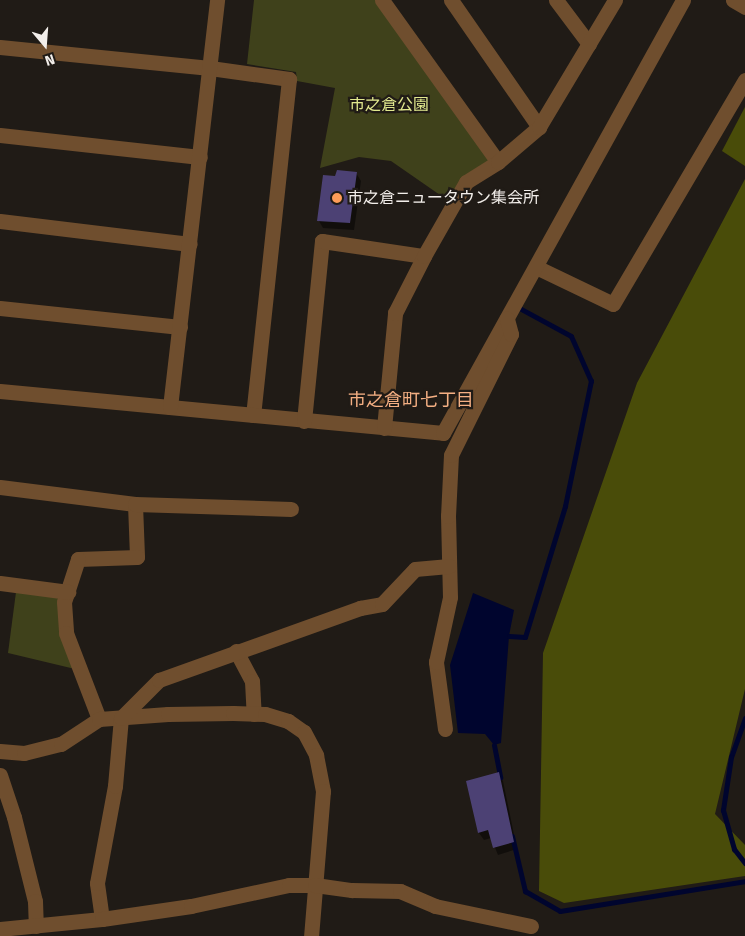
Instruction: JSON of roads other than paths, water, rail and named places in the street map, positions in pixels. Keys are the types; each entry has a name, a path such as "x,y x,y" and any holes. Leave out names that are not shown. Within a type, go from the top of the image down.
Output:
{"street":[{"path":"170,407 217,0"},
{"path":"382,0 498,162"},
{"path":"451,0 539,128"},
{"path":"556,0 589,44"},
{"path":"384,428 395,313 424,256 466,182 498,162 539,128 615,0"},
{"path":"0,391 304,421 443,432 683,0"},
{"path":"733,0 745,7"},
{"path":"0,47 210,68 289,79 252,415"},
{"path":"536,267 613,304 745,80"},
{"path":"0,135 200,157"},
{"path":"0,221 190,244"},
{"path":"304,421 322,241 424,256"},
{"path":"0,308 180,327"},
{"path":"445,729 436,662 450,597 448,516 451,454 511,334 507,319"},
{"path":"0,487 135,504 291,508"},
{"path":"99,719 66,633 64,602 78,559 137,557 135,504"},
{"path":"102,919 96,883 115,786 121,718 159,680 360,608 382,604 415,569 450,566"},
{"path":"0,583 68,592"},
{"path":"236,651 252,681 254,714"},
{"path":"0,751 24,754 61,744 99,719 168,714 265,714 288,721 304,732 316,755 323,791 311,936"},
{"path":"0,775 14,817 35,901 36,926"},
{"path":"0,930 36,926 64,930 102,919 191,906 289,885 314,884 352,890 400,891 434,906 531,926"}],"water":[{"path":"473,593 514,610 509,636 501,743 494,745 485,734 458,733 450,665"}],"waterway":[{"path":"509,636 525,637 565,506 591,381 571,336 521,309"},
{"path":"745,718 731,757 723,810 734,849 745,863"},
{"path":"494,745 500,777"},
{"path":"512,836 525,891 560,911 745,881"}],"place":[{"name":"市之倉ニュータウン集会所","path":"337,198"}],"district":[{"name":"市之倉町七丁目","path":"411,400"}],"park label":[{"name":"市之倉公園","path":"389,105"}]}
